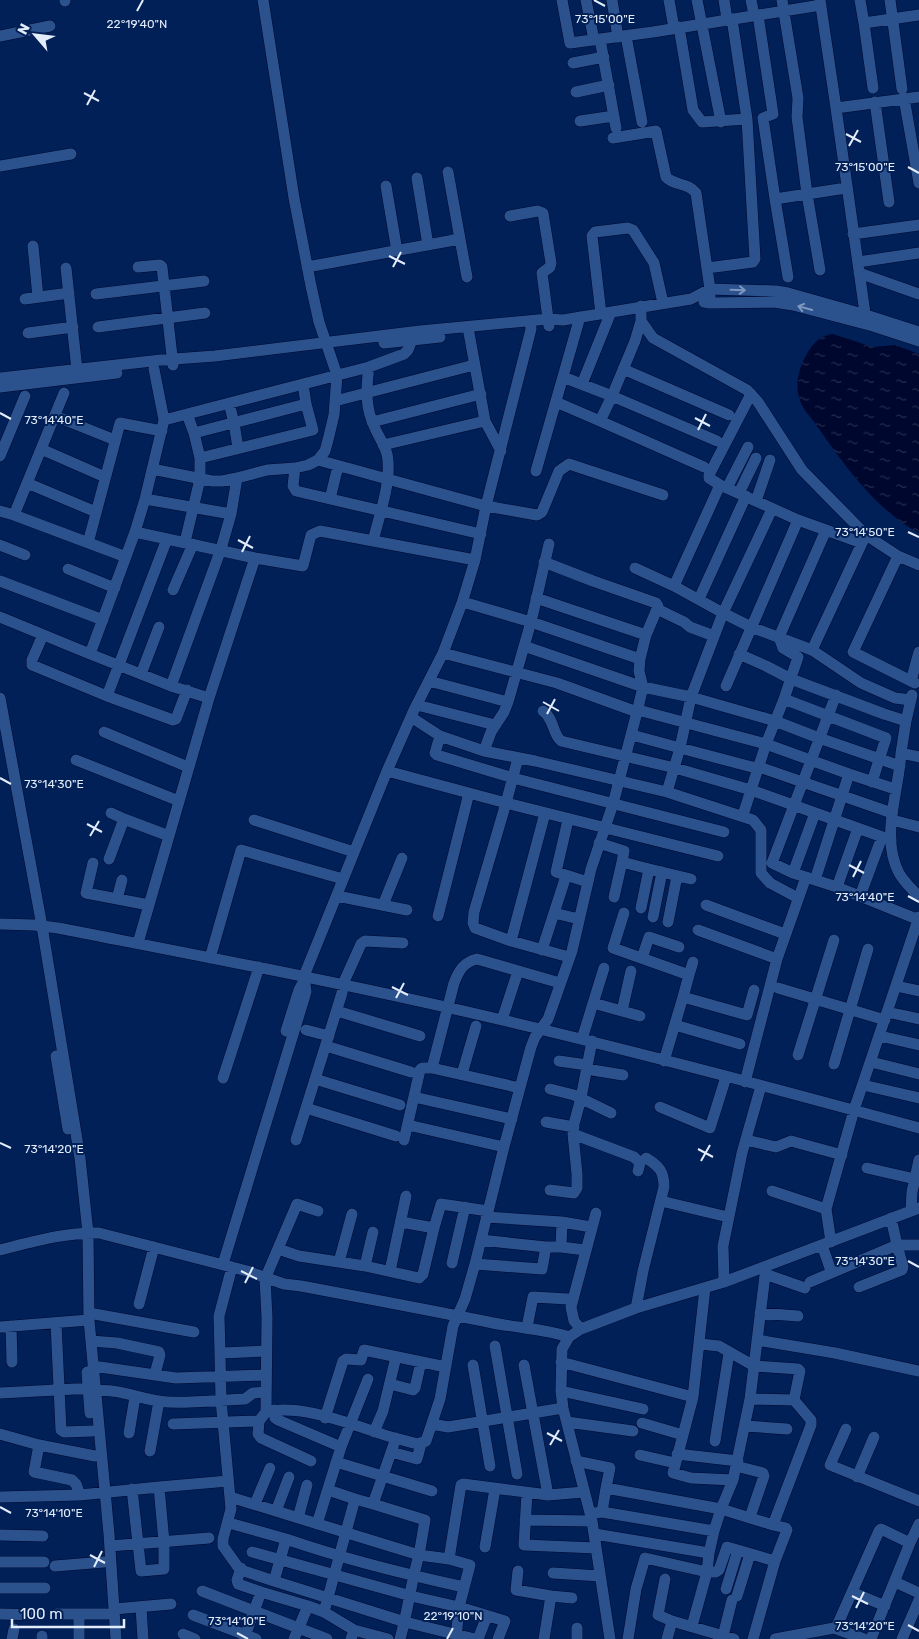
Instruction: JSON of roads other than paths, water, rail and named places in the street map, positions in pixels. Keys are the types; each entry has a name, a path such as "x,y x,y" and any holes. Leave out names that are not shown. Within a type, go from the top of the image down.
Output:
{"street":[{"path":"152,469 200,479 222,481 267,470 308,465 318,460 324,452 332,426 337,375 319,322 307,267 294,198 263,0"},
{"path":"562,0 570,43 756,15 783,5 821,2 866,319"},
{"path":"586,0 597,40 604,57 615,127"},
{"path":"612,0 642,122"},
{"path":"669,0 694,110 702,122 747,119"},
{"path":"698,0 721,122"},
{"path":"707,268 753,262 755,259 747,119 730,19 724,0"},
{"path":"751,0 756,15 773,114 763,118 788,277"},
{"path":"860,0 873,88"},
{"path":"890,0 903,94 915,135 919,183"},
{"path":"783,5 798,98 797,117 806,194 820,270"},
{"path":"864,23 919,15"},
{"path":"0,36 50,26"},
{"path":"573,63 604,57"},
{"path":"576,92 609,85"},
{"path":"836,108 875,102 903,94 919,97"},
{"path":"875,102 889,202"},
{"path":"580,121 656,131 666,177 670,181 692,188 696,193 710,289 710,303"},
{"path":"0,166 71,154"},
{"path":"448,172 467,277"},
{"path":"418,178 428,245"},
{"path":"386,186 397,251"},
{"path":"775,199 846,188"},
{"path":"510,216 538,211 542,213 551,263 550,267 542,273 549,323"},
{"path":"853,234 919,225"},
{"path":"582,384 606,313 592,236 595,232 628,228 633,230 654,263 663,303"},
{"path":"307,267 460,239"},
{"path":"33,246 38,297"},
{"path":"858,268 919,253"},
{"path":"138,267 161,266 173,363"},
{"path":"66,268 77,370"},
{"path":"858,268 919,294"},
{"path":"96,294 204,281"},
{"path":"692,299 710,289 776,291 866,319 919,341"},
{"path":"25,299 69,293"},
{"path":"0,378 173,363 214,356 549,323 641,306 692,299 710,303 774,302 793,304 919,332"},
{"path":"600,421 635,341 641,321 641,306"},
{"path":"98,327 205,313"},
{"path":"536,471 580,317"},
{"path":"641,321 653,338 661,344 747,390 758,402 802,470 864,539"},
{"path":"327,345 412,340 530,325"},
{"path":"487,1616 476,1639 456,1636 327,1598 241,1568 223,1546 231,1510 221,1400 220,1316 224,1265 299,990 387,771 443,653 462,602 475,560 486,506 530,325"},
{"path":"28,333 73,327"},
{"path":"469,333 485,421 500,451"},
{"path":"164,420 369,368 404,354 412,340"},
{"path":"0,387 154,369 173,363"},
{"path":"335,401 474,365"},
{"path":"369,368 366,394 372,422 388,460 387,480 373,541"},
{"path":"90,654 135,532 162,432 164,420 154,369"},
{"path":"623,369 729,415"},
{"path":"563,376 717,441"},
{"path":"304,384 312,430"},
{"path":"14,515 64,393"},
{"path":"372,422 480,394"},
{"path":"751,394 709,478 798,520 826,530 864,539 919,565"},
{"path":"0,456 25,396"},
{"path":"556,402 704,467"},
{"path":"229,403 238,448"},
{"path":"194,433 306,404"},
{"path":"173,590 189,543 200,479 200,458 187,414"},
{"path":"55,416 115,440"},
{"path":"383,445 485,421"},
{"path":"88,543 121,422 162,432"},
{"path":"200,458 332,426"},
{"path":"674,586 723,486 748,447"},
{"path":"41,449 106,477"},
{"path":"747,497 756,458"},
{"path":"318,460 486,506 537,516 540,514 559,471 569,464 663,495"},
{"path":"699,600 747,497 770,460"},
{"path":"330,499 338,466"},
{"path":"294,468 293,486 296,491 481,534"},
{"path":"171,686 221,549 237,478"},
{"path":"27,483 96,512"},
{"path":"145,498 230,514"},
{"path":"667,792 676,768 691,697 723,612 772,509"},
{"path":"0,511 126,557"},
{"path":"726,686 798,520"},
{"path":"743,815 766,744 784,700 798,657 783,648 779,637 826,530"},
{"path":"135,532 221,549 255,558 304,566 311,535 320,531 475,560"},
{"path":"107,696 167,539"},
{"path":"812,650 864,539"},
{"path":"484,751 495,725 508,702 531,622 549,544"},
{"path":"0,545 25,555"},
{"path":"898,556 853,652 915,683"},
{"path":"138,944 188,767 255,558"},
{"path":"391,1452 417,1459 422,1444 426,1441 440,1399 453,1326 465,1299 475,1264 531,1047 540,1029 548,1019 569,958 599,843 613,804 632,735 643,687 639,670 640,659 646,636 658,606 656,603 544,562"},
{"path":"636,568 751,626 812,650 861,683 895,698 911,700"},
{"path":"68,569 115,588"},
{"path":"0,581 103,620"},
{"path":"536,598 646,636"},
{"path":"462,602 531,622 640,659"},
{"path":"657,609 684,622 690,627 714,636"},
{"path":"0,617 171,686 209,698"},
{"path":"141,674 159,627"},
{"path":"43,635 32,660 32,665 107,696 173,720 176,719 187,690"},
{"path":"524,646 643,687 691,697 775,721 900,766"},
{"path":"860,896 886,838 892,816 906,721 915,683 919,652"},
{"path":"443,653 557,684 638,711 766,744 895,789"},
{"path":"739,654 791,679 906,721"},
{"path":"429,681 508,702"},
{"path":"831,1271 827,1244 826,1209 854,1110 919,919 837,887 793,873 772,862 836,695"},
{"path":"0,698 80,1158 87,1318 102,1493 104,1562 116,1639"},
{"path":"784,700 886,738 872,782"},
{"path":"417,705 495,725"},
{"path":"543,711 550,718 556,736 561,741 676,768 751,790 886,838"},
{"path":"411,717 440,736 484,751 619,780 743,815 753,820 761,830 760,866 764,877 770,883 798,898"},
{"path":"104,732 188,767"},
{"path":"632,735 752,767 759,767 803,781 919,827"},
{"path":"440,736 435,753 437,755 513,778 724,832"},
{"path":"0,744 38,925"},
{"path":"901,753 919,757"},
{"path":"518,758 474,912 473,923 475,928 569,958"},
{"path":"76,760 179,801"},
{"path":"387,771 568,820 605,827 718,856"},
{"path":"745,1082 766,997 785,934 798,898 810,878 836,820 849,774"},
{"path":"438,916 468,793"},
{"path":"511,941 545,813"},
{"path":"793,873 815,813"},
{"path":"111,814 168,836"},
{"path":"109,859 124,819"},
{"path":"254,820 354,852"},
{"path":"568,820 556,872 588,882"},
{"path":"837,887 858,828"},
{"path":"886,838 900,874 919,897"},
{"path":"599,843 624,851 614,897"},
{"path":"210,958 241,850 343,879"},
{"path":"383,905 402,858"},
{"path":"93,862 86,893 149,905"},
{"path":"622,862 691,879"},
{"path":"641,908 650,869"},
{"path":"642,958 651,927 662,872"},
{"path":"542,950 566,876"},
{"path":"668,922 677,876"},
{"path":"118,899 122,880"},
{"path":"336,896 407,910"},
{"path":"706,905 785,934"},
{"path":"554,913 579,919"},
{"path":"624,913 613,948 689,975"},
{"path":"0,924 38,925 259,967 304,979 342,984 587,1040 919,1128"},
{"path":"651,927 679,947"},
{"path":"698,930 777,959"},
{"path":"798,1055 834,940"},
{"path":"296,1140 337,1011 342,993 342,984 363,942 404,943"},
{"path":"834,1064 868,949"},
{"path":"432,1068 458,973 469,961 477,959 560,983"},
{"path":"664,1060 693,962"},
{"path":"224,1078 259,967"},
{"path":"550,1190 574,1193 577,1188 573,1130 587,1067 587,1040 593,1003 604,968"},
{"path":"502,1020 518,971"},
{"path":"622,1011 631,971"},
{"path":"896,986 919,992"},
{"path":"778,988 850,1010 919,1020"},
{"path":"683,997 746,1015 754,990"},
{"path":"593,1003 640,1016"},
{"path":"337,1011 420,1036"},
{"path":"675,1025 740,1044"},
{"path":"462,1074 476,1026"},
{"path":"306,1030 327,1041 410,1072"},
{"path":"880,1036 919,1045"},
{"path":"559,1061 623,1075"},
{"path":"871,1062 919,1074"},
{"path":"306,1108 400,1138 408,1124 420,1069 432,1068 520,1088"},
{"path":"660,1108 710,1128 726,1077"},
{"path":"315,1079 400,1105"},
{"path":"863,1085 919,1098"},
{"path":"724,1282 723,1246 728,1217 761,1086"},
{"path":"550,1090 581,1098 611,1114"},
{"path":"414,1097 512,1119"},
{"path":"546,1122 573,1130 634,1157 640,1163 638,1171"},
{"path":"408,1124 504,1147"},
{"path":"746,1140 776,1147 791,1141 842,1156"},
{"path":"636,1308 643,1271 664,1187 662,1170 646,1158"},
{"path":"595,1515 584,1492 563,1408 561,1391 562,1349 569,1336 581,1329 636,1308 765,1271 915,1209 915,1179 919,1160"},
{"path":"867,1168 915,1179"},
{"path":"772,1191 826,1209"},
{"path":"390,1271 406,1196"},
{"path":"661,1201 728,1217"},
{"path":"311,1461 261,1438 258,1434 266,1414 265,1279 297,1204 318,1211"},
{"path":"278,1249 299,1256 365,1266 419,1278 422,1277 441,1204 464,1207 487,1214 592,1227"},
{"path":"452,1263 464,1207"},
{"path":"581,1329 574,1321 571,1307 596,1213"},
{"path":"339,1262 352,1214"},
{"path":"859,1287 903,1268 891,1218"},
{"path":"401,1222 434,1228"},
{"path":"561,1247 562,1222"},
{"path":"365,1266 373,1232"},
{"path":"0,1250 32,1241 84,1233 99,1233 224,1265 284,1284 569,1336"},
{"path":"481,1240 585,1250"},
{"path":"765,1271 807,1285 831,1271 897,1245 919,1245"},
{"path":"139,1304 154,1247"},
{"path":"475,1264 542,1269 546,1247"},
{"path":"692,1626 707,1572 714,1531 733,1480 745,1426 750,1399 765,1271"},
{"path":"705,1288 693,1396 672,1470 675,1474 691,1478 733,1480"},
{"path":"527,1327 532,1297 568,1300"},
{"path":"760,1313 798,1316"},
{"path":"87,1318 93,1366 92,1431 110,1546 111,1611 109,1639"},
{"path":"12,1362 5,1326 56,1323 87,1318 194,1332"},
{"path":"56,1323 61,1430 64,1432 92,1431"},
{"path":"757,1340 835,1353 919,1371"},
{"path":"91,1341 117,1343 158,1352 160,1354 155,1374"},
{"path":"700,1344 719,1346 754,1366 798,1370 800,1374 794,1400"},
{"path":"495,1346 517,1474"},
{"path":"325,1418 344,1360 361,1360 364,1350 446,1367"},
{"path":"220,1353 266,1351"},
{"path":"715,1441 729,1353"},
{"path":"374,1432 383,1411 396,1357"},
{"path":"390,1384 413,1390 421,1362"},
{"path":"561,1362 693,1396"},
{"path":"473,1365 490,1466"},
{"path":"524,1365 548,1495"},
{"path":"93,1366 176,1378 266,1375"},
{"path":"317,1524 341,1447 368,1379"},
{"path":"0,1393 58,1389 93,1389 113,1391 159,1401 245,1399 253,1393 266,1392"},
{"path":"561,1391 642,1409"},
{"path":"128,1433 135,1397"},
{"path":"750,1399 794,1400 811,1420 811,1425 774,1525"},
{"path":"150,1451 159,1401"},
{"path":"432,1424 448,1427 563,1408"},
{"path":"172,1424 223,1422 266,1414 308,1412 422,1444"},
{"path":"266,1414 274,1415 278,1420 341,1447"},
{"path":"567,1422 633,1432"},
{"path":"642,1423 683,1435"},
{"path":"745,1426 787,1430"},
{"path":"846,1429 830,1464 919,1502"},
{"path":"0,1434 39,1445 95,1456"},
{"path":"857,1476 874,1437"},
{"path":"373,1504 396,1438"},
{"path":"39,1445 34,1472 72,1480 76,1484 80,1496"},
{"path":"640,1455 737,1463 763,1473 750,1517"},
{"path":"576,1461 610,1468 606,1488 595,1515 596,1548 610,1639"},
{"path":"336,1462 432,1492"},
{"path":"255,1504 270,1468"},
{"path":"276,1511 289,1477"},
{"path":"0,1497 80,1496 132,1489 228,1481"},
{"path":"298,1518 307,1485"},
{"path":"449,1558 461,1485 548,1495 584,1492"},
{"path":"132,1489 141,1571 164,1569 164,1542 159,1487"},
{"path":"606,1488 721,1509 786,1528 787,1530 775,1561 753,1639"},
{"path":"485,1547 495,1489"},
{"path":"328,1490 425,1520 413,1576 411,1596 400,1639"},
{"path":"527,1493 524,1545 596,1548"},
{"path":"230,1497 419,1555 449,1558 470,1564 459,1607 456,1636"},
{"path":"324,1612 355,1499"},
{"path":"525,1520 595,1515 714,1531"},
{"path":"229,1523 340,1557 464,1587"},
{"path":"871,1639 919,1524"},
{"path":"836,1628 880,1529 910,1543"},
{"path":"595,1534 709,1553"},
{"path":"0,1535 43,1536"},
{"path":"110,1546 209,1538"},
{"path":"274,1581 286,1539"},
{"path":"628,1639 636,1589 645,1558 707,1572 716,1572 719,1570 727,1547 775,1561"},
{"path":"726,1589 738,1550"},
{"path":"252,1552 505,1621 498,1639"},
{"path":"665,1579 658,1615 692,1626 705,1635 728,1637 735,1598 750,1554"},
{"path":"0,1562 49,1564 104,1562"},
{"path":"241,1568 237,1580 238,1584 324,1612 353,1635 388,1639"},
{"path":"518,1571 516,1590 572,1598"},
{"path":"553,1573 600,1576"},
{"path":"895,1582 919,1593"},
{"path":"0,1588 45,1588"},
{"path":"202,1592 254,1611 296,1634 327,1639"},
{"path":"193,1615 248,1638 254,1611 261,1592"},
{"path":"852,1592 885,1606"},
{"path":"544,1639 551,1596"},
{"path":"902,1639 915,1621 919,1600"},
{"path":"56,1614 79,1614 171,1604"},
{"path":"296,1634 308,1606"},
{"path":"141,1607 143,1639"},
{"path":"0,1614 40,1615"},
{"path":"79,1614 79,1639"},
{"path":"667,1639 672,1621"},
{"path":"775,1639 826,1628 836,1628 864,1639"},
{"path":"183,1634 195,1639"}],"water":[{"path":"833,334 873,347 896,345 919,354 919,533 889,512 862,486 838,456 800,401 798,392 799,372 805,357 816,342 823,337"}]}
